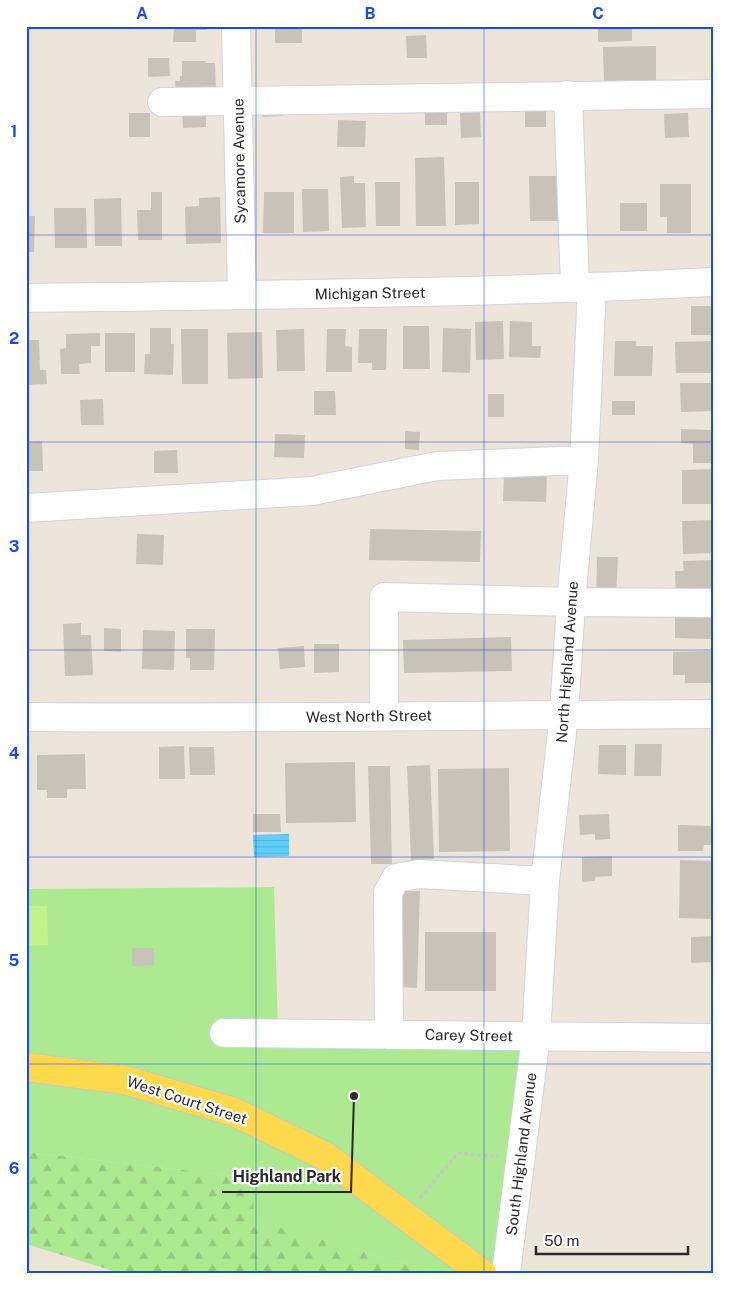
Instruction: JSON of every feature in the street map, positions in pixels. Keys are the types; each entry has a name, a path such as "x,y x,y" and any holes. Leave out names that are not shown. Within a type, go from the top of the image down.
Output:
{"main road":[{"name":"West Court Street","path":"26,1067 126,1080 234,1112 325,1156 482,1273"}],"street":[{"name":"Sycamore Avenue","path":"236,26 242,295"},
{"path":"162,102 713,94"},
{"name":"North Highland Avenue","path":"536,1036 545,881 564,715 571,602 584,460 584,288 568,95"},
{"name":"Michigan Street","path":"26,298 584,288 713,282"},
{"path":"26,508 312,492 438,466 584,460"},
{"path":"384,715 384,597 571,602 713,603"},
{"name":"West North Street","path":"26,717 234,718 384,715 713,714"},
{"path":"389,1035 388,892 396,878 419,874 545,881"},
{"name":"Carey Street","path":"224,1033 713,1038"},
{"name":"South Highland Avenue","path":"506,1273 536,1036"}],"path":[{"path":"405,1216 458,1153 521,1160"}],"green space":[{"path":"274,887 278,1034 536,1036 507,1273 437,1273 253,1220 251,1178 26,1152 26,889"},
{"path":"26,906 47,906 48,945 26,946"},
{"path":"26,1152 252,1178 254,1220 437,1273 120,1273 26,1244"}],"water":[{"path":"289,834 289,856 254,857 253,835"}],"building":[{"path":"174,26 206,26 206,30 196,30 196,42 173,42"},
{"path":"275,26 302,26 302,43 275,43"},
{"path":"598,26 632,26 632,41 598,42"},
{"path":"426,35 427,58 407,58 406,36"},
{"path":"656,46 656,82 604,83 603,47"},
{"path":"148,58 169,58 170,76 148,77"},
{"path":"182,61 215,63 216,89 176,91 175,81 180,81 180,76 182,76"},
{"path":"282,102 282,116 262,117 261,103"},
{"path":"525,102 546,102 546,127 525,127"},
{"path":"206,105 206,127 183,128 182,106"},
{"path":"425,105 447,106 447,125 425,125"},
{"path":"480,112 481,137 461,138 460,113"},
{"path":"129,113 150,113 150,137 129,137"},
{"path":"688,113 689,137 665,138 664,114"},
{"path":"338,120 366,121 365,147 337,147"},
{"path":"444,157 446,226 416,226 415,158"},
{"path":"354,176 354,183 365,183 366,227 342,228 340,177"},
{"path":"529,176 559,176 560,221 530,221"},
{"path":"375,182 400,182 400,226 376,226"},
{"path":"455,182 479,182 479,224 455,225"},
{"path":"660,184 691,184 691,233 667,233 667,217 660,217"},
{"path":"302,189 328,189 329,231 303,232"},
{"path":"151,192 162,192 162,240 138,240 137,210 151,210"},
{"path":"264,192 294,192 294,233 263,233"},
{"path":"220,197 221,243 186,244 185,207 199,206 199,198"},
{"path":"121,198 122,246 95,246 94,199"},
{"path":"620,203 647,203 647,231 620,231"},
{"path":"54,208 86,208 87,248 55,248"},
{"path":"26,216 35,216 34,252 26,252"},
{"path":"691,306 713,306 713,335 691,335"},
{"path":"503,321 504,359 476,360 475,322"},
{"path":"510,321 532,322 532,346 541,346 540,358 509,357"},
{"path":"403,326 429,326 430,369 403,369"},
{"path":"150,328 171,328 171,344 174,344 173,375 144,374 145,354 150,354"},
{"path":"443,328 471,329 470,373 442,372"},
{"path":"181,329 208,329 208,384 182,384"},
{"path":"304,329 305,371 277,371 276,330"},
{"path":"327,329 346,329 345,346 352,347 352,372 326,372"},
{"path":"359,329 387,329 386,370 372,370 372,363 358,363"},
{"path":"262,332 263,378 228,379 227,333"},
{"path":"100,333 100,346 91,346 91,363 79,364 80,374 61,374 60,349 66,348 66,334"},
{"path":"105,333 135,333 135,372 105,372"},
{"path":"26,340 39,340 40,370 46,370 47,384 26,385"},
{"path":"615,341 636,341 636,346 653,346 652,376 614,376"},
{"path":"712,341 713,373 676,373 675,342"},
{"path":"680,383 713,383 713,411 681,412"},
{"path":"314,391 335,391 336,415 314,415"},
{"path":"488,394 504,394 504,417 488,417"},
{"path":"103,399 104,425 81,425 80,400"},
{"path":"612,401 635,401 635,415 612,415"},
{"path":"681,429 711,430 713,463 693,463 693,444 681,443"},
{"path":"405,431 420,432 419,450 405,449"},
{"path":"275,434 305,435 304,458 274,457"},
{"path":"42,441 43,471 26,471 26,442"},
{"path":"177,450 178,473 154,473 154,451"},
{"path":"713,469 713,504 682,504 682,470"},
{"path":"504,472 547,473 546,502 503,501"},
{"path":"713,520 713,553 683,554 682,521"},
{"path":"370,529 481,531 480,562 369,560"},
{"path":"137,534 164,535 163,565 136,564"},
{"path":"597,557 618,557 616,596 596,595"},
{"path":"713,560 713,589 676,592 675,571 684,571 683,561"},
{"path":"713,609 713,639 675,638 675,612"},
{"path":"81,623 81,635 91,635 93,675 65,676 63,624"},
{"path":"104,628 121,629 121,652 104,651"},
{"path":"186,629 215,629 214,670 190,670 190,658 186,658"},
{"path":"143,630 175,631 174,670 142,669"},
{"path":"511,637 512,671 404,673 403,640"},
{"path":"314,644 339,644 339,672 314,673"},
{"path":"304,646 305,667 280,669 278,648"},
{"path":"713,651 713,683 685,683 685,675 673,675 673,652"},
{"path":"635,744 662,744 661,776 634,776"},
{"path":"599,745 626,745 626,775 598,774"},
{"path":"184,746 185,779 159,779 159,747"},
{"path":"189,747 214,747 215,775 190,775"},
{"path":"85,754 86,789 67,789 67,798 47,798 47,790 37,790 37,755"},
{"path":"355,762 356,822 286,823 285,763"},
{"path":"430,765 434,859 411,860 407,766"},
{"path":"368,766 390,766 392,864 371,864"},
{"path":"509,768 510,851 439,852 438,769"},
{"path":"253,814 280,814 281,832 253,832"},
{"path":"609,814 610,839 595,840 595,834 580,835 579,815"},
{"path":"678,825 713,826 713,845 704,845 703,851 678,851"},
{"path":"612,856 612,876 595,877 595,881 582,882 582,857"},
{"path":"680,860 713,861 713,919 679,918"},
{"path":"400,891 420,891 417,988 397,987"},
{"path":"425,932 496,932 496,991 425,991"},
{"path":"713,936 713,962 691,963 691,937"},
{"path":"132,948 154,948 154,965 132,966"}],"place":[{"name":"Highland Park","path":"354,1096"}]}
